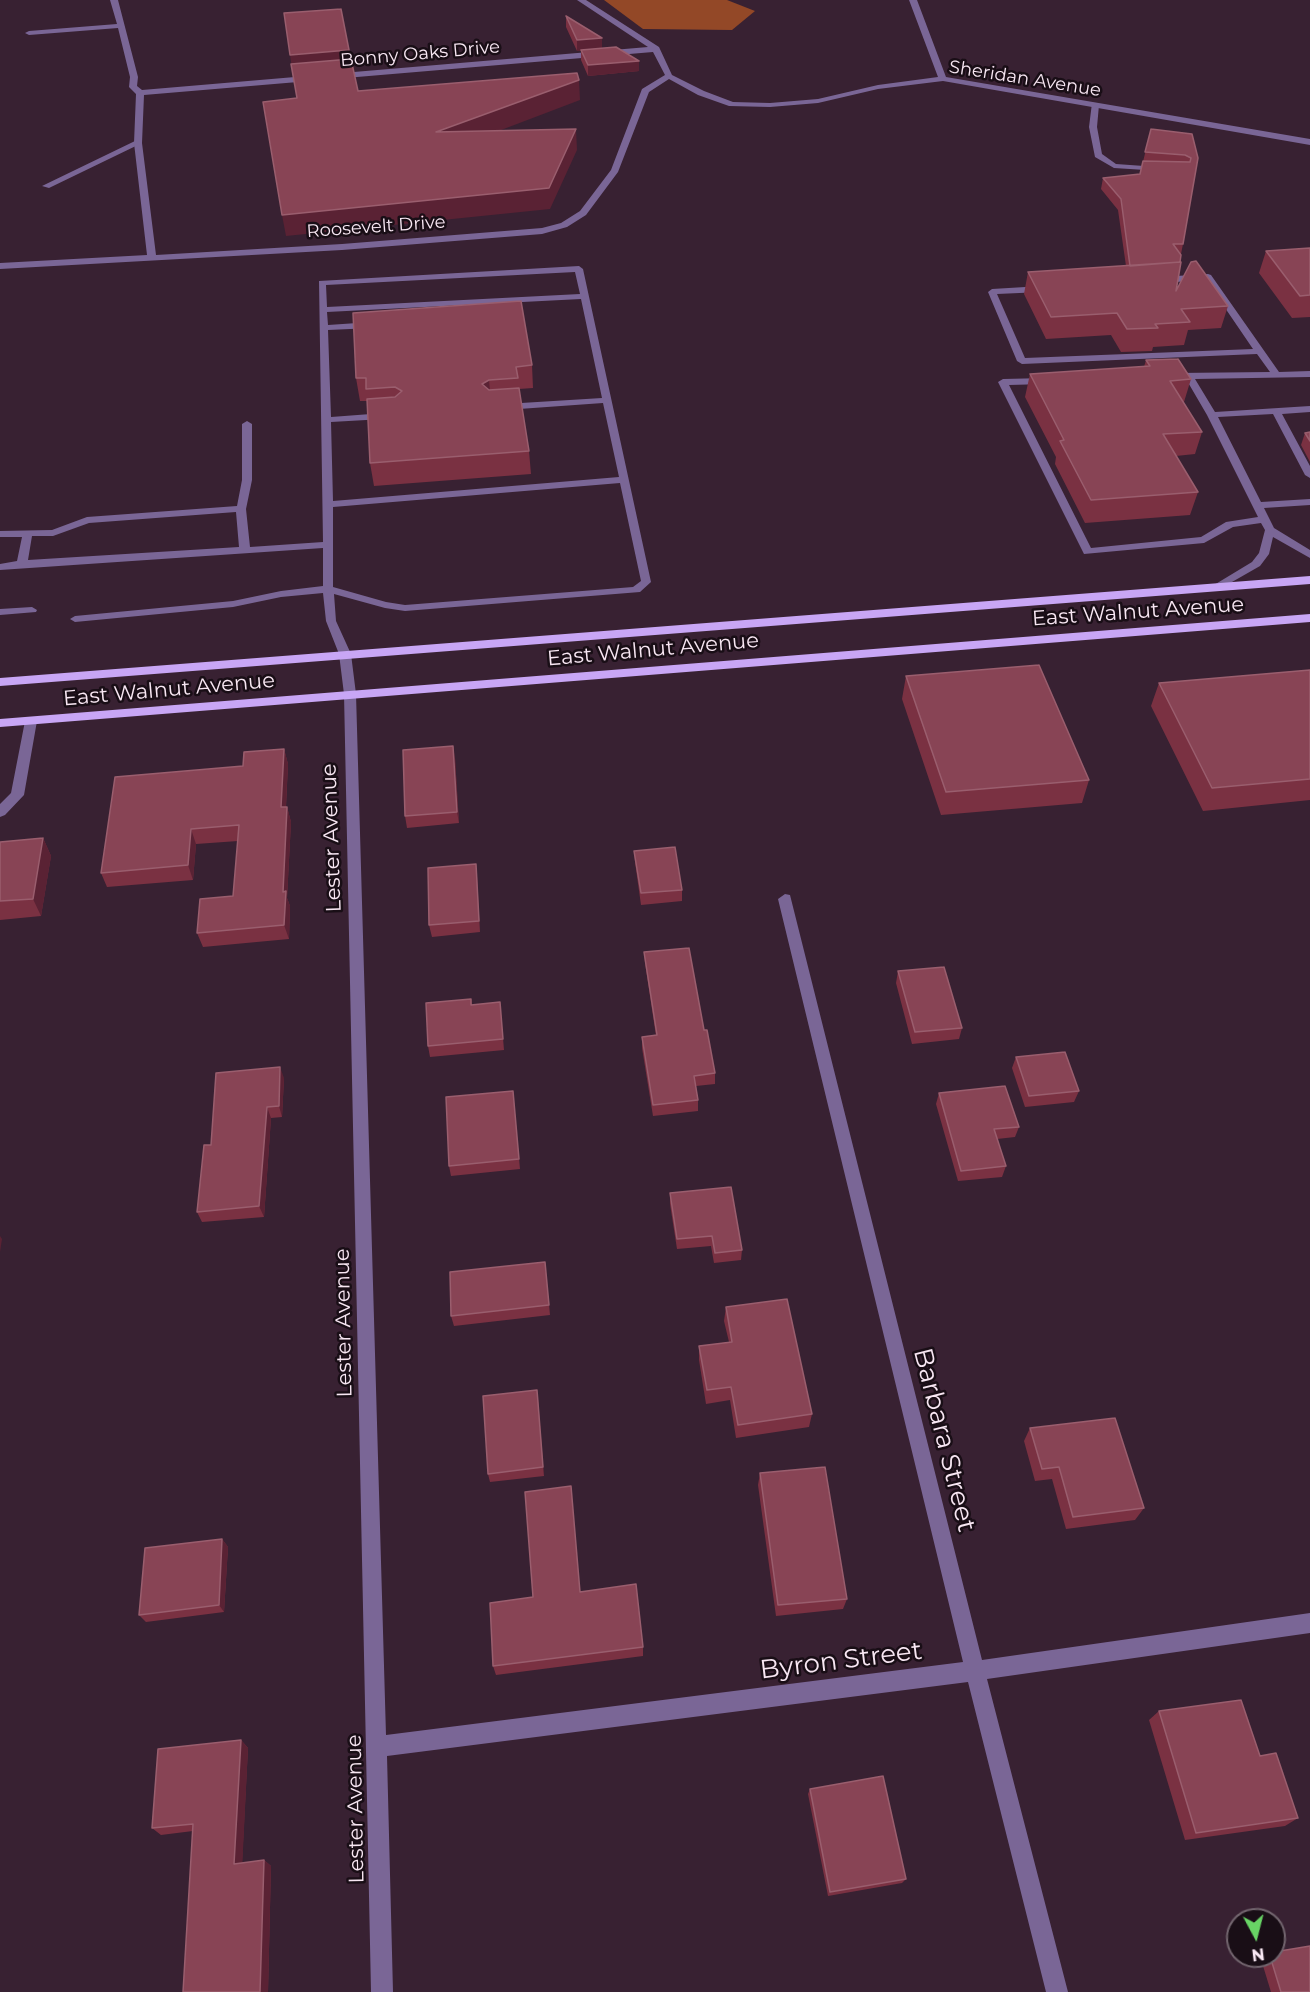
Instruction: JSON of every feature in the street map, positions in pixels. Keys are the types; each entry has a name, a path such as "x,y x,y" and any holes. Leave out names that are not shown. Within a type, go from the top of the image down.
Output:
{"main road":[{"name":"East Walnut Avenue","path":"0,682 1310,580"},
{"name":"East Walnut Avenue","path":"0,723 1310,618"}],"street":[{"path":"114,0 134,77 134,87 140,93 138,143 152,259"},
{"path":"581,0 656,49 669,76"},
{"path":"913,0 944,79"},
{"path":"922,0 944,79"},
{"path":"29,33 120,27"},
{"name":"Bonny Oaks Drive","path":"140,93 656,49"},
{"name":"Sheridan Avenue","path":"669,76 701,93 732,104 770,105 818,101 878,87 944,79 1310,142"},
{"name":"Roosevelt Drive","path":"0,267 401,242 542,231 564,225 583,213 615,170 645,91 669,76"},
{"name":"Lester Avenue","path":"345,654 350,694 382,1992"},
{"path":"0,812 17,795 31,721"},
{"name":"Barbara Street","path":"785,899 975,1671 1057,1992"},
{"name":"Byron Street","path":"377,1747 975,1671 1310,1623"}],"lane":[{"path":"1095,105 1093,127 1098,155 1114,166 1170,170"},
{"path":"46,186 138,143"},
{"path":"75,619 233,604 281,594 328,589 385,605 405,608 636,590 646,582 579,270 322,284 328,589 331,621 345,654"},
{"path":"1151,281 1208,277 1275,373"},
{"path":"1022,361 992,292 1049,288"},
{"path":"323,310 424,309 585,296"},
{"path":"323,328 380,325"},
{"path":"1022,361 1260,351"},
{"path":"1020,381 1016,369 1022,361"},
{"path":"1166,377 1310,374"},
{"path":"1189,376 1212,414 1270,531 1310,555"},
{"path":"1052,381 1003,382 1088,552 1204,540 1230,524 1265,519"},
{"path":"491,408 607,400"},
{"path":"1212,414 1310,409"},
{"path":"1276,411 1310,475"},
{"path":"326,420 399,415"},
{"path":"245,551 241,509 246,480 247,424"},
{"path":"328,504 624,480"},
{"path":"1258,505 1308,504"},
{"path":"0,534 53,533 87,520 241,509"},
{"path":"1218,587 1256,564 1264,554 1270,531"},
{"path":"22,564 27,535"},
{"path":"0,567 328,544"},
{"path":"0,612 32,610"}],"shaded area":[{"path":"604,0 727,0 755,11 732,30 643,29"}],"building":[{"path":"341,9 349,50 290,55 284,13"},
{"path":"566,16 602,38 577,40"},
{"path":"616,47 639,61 588,65 581,50"},
{"path":"351,59 358,91 577,73 579,80 436,132 576,129 549,188 282,215 263,102 297,98 291,64"},
{"path":"1151,129 1192,134 1198,158 1183,244 1173,244 1181,255 1180,262 1130,266 1121,199 1103,178 1140,174 1143,161 1190,162 1191,158 1185,155 1145,152"},
{"path":"1310,248 1310,295 1300,296 1266,251"},
{"path":"1196,261 1228,306 1181,309 1190,322 1155,324 1158,328 1127,329 1117,313 1051,317 1028,272 1181,262 1176,291 1191,262"},
{"path":"521,301 532,365 516,367 518,378 489,380 482,384 489,390 519,388 529,451 370,463 367,399 395,397 402,391 395,387 366,389 366,378 356,378 353,313"},
{"path":"1178,359 1191,379 1170,381 1202,432 1163,434 1198,492 1091,500 1060,441 1064,440 1030,374 1150,366 1146,360"},
{"path":"1039,665 1089,780 946,792 906,676"},
{"path":"1310,670 1310,779 1212,788 1159,683"},
{"path":"453,746 457,812 405,816 403,750"},
{"path":"284,749 281,807 287,807 283,892 286,891 284,925 197,933 200,899 233,896 239,825 191,829 188,865 101,873 115,777 243,766 244,752"},
{"path":"43,838 33,899 0,901 0,842"},
{"path":"675,847 682,890 641,893 634,851"},
{"path":"476,864 479,921 429,925 428,868"},
{"path":"689,948 704,1030 707,1030 715,1073 694,1076 698,1100 653,1105 642,1037 657,1035 644,952"},
{"path":"944,967 962,1028 915,1032 898,971"},
{"path":"471,999 471,1005 500,1002 503,1039 428,1046 426,1003"},
{"path":"1065,1052 1079,1091 1029,1096 1016,1057"},
{"path":"280,1067 279,1106 267,1107 259,1206 197,1212 204,1145 211,1145 216,1073"},
{"path":"1005,1086 1019,1127 994,1129 1006,1166 961,1171 939,1093"},
{"path":"513,1091 519,1159 449,1166 446,1097"},
{"path":"731,1187 742,1250 715,1253 712,1236 677,1239 670,1193"},
{"path":"545,1262 549,1305 451,1316 450,1272"},
{"path":"787,1299 812,1414 738,1425 731,1387 707,1390 699,1346 732,1342 726,1307"},
{"path":"537,1390 543,1467 488,1474 483,1396"},
{"path":"1115,1418 1144,1508 1073,1517 1059,1467 1042,1469 1030,1428"},
{"path":"825,1467 847,1599 778,1605 760,1473"},
{"path":"571,1486 580,1592 636,1584 643,1647 493,1666 490,1603 533,1597 525,1492"},
{"path":"222,1539 219,1605 139,1615 145,1548"},
{"path":"1241,1700 1260,1756 1276,1753 1298,1818 1196,1833 1159,1711"},
{"path":"241,1740 234,1864 264,1860 260,1992 183,1992 193,1824 152,1828 158,1749"},
{"path":"883,1776 906,1879 830,1892 810,1789"},
{"path":"1310,1946 1310,1992 1281,1992 1274,1968 1286,1968 1286,1950"}]}
